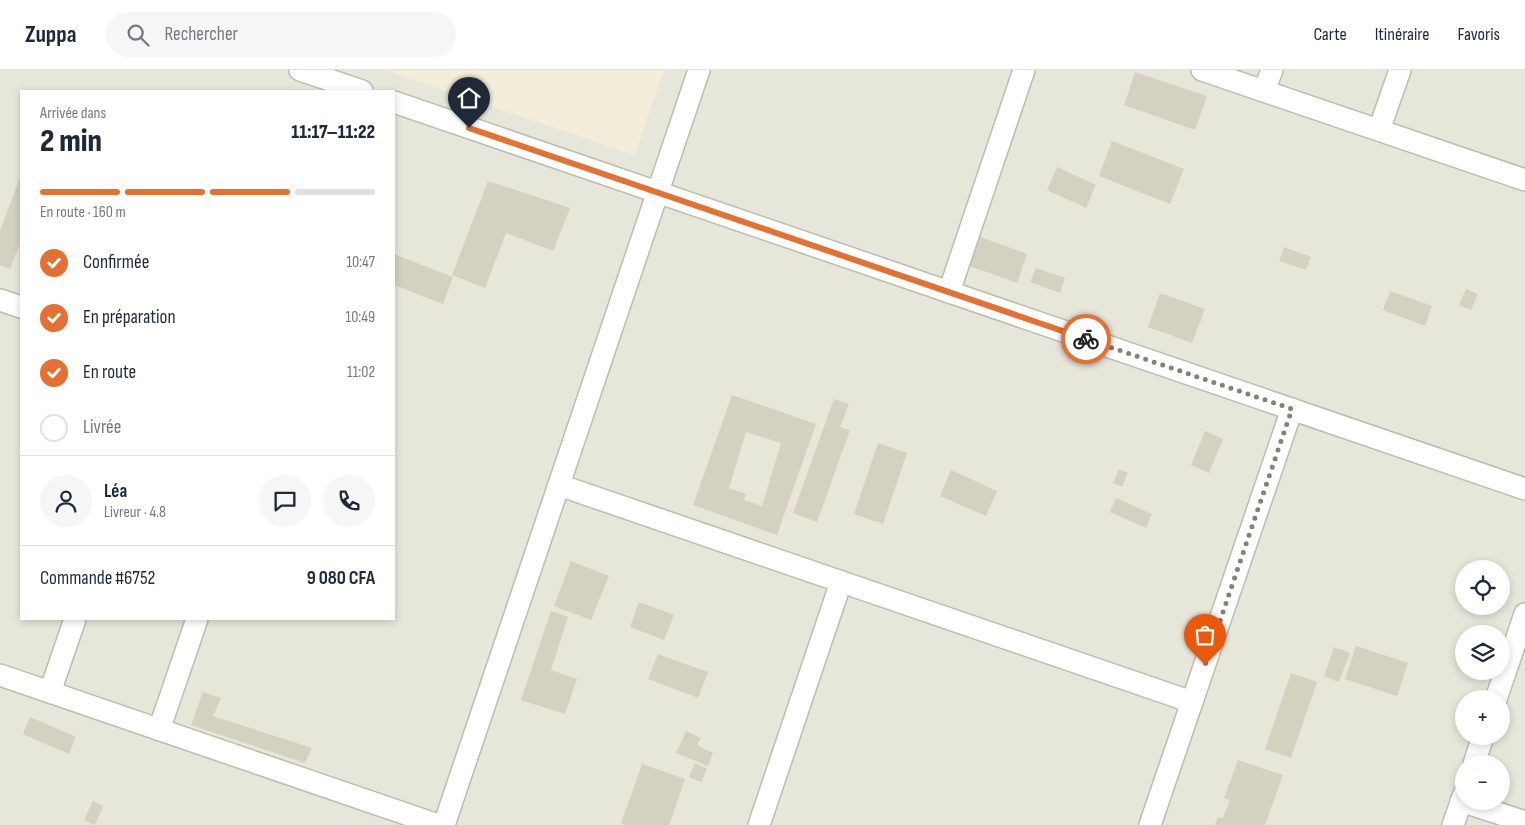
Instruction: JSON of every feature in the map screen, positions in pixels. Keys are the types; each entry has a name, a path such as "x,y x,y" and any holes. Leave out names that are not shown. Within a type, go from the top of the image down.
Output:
{"street":[{"path":"300,70 359,90"},
{"path":"444,825 699,70"},
{"path":"949,292 1024,70"},
{"path":"1202,70 1525,180"},
{"path":"1264,92 1272,70"},
{"path":"1379,130 1400,70"},
{"path":"395,102 1525,489"},
{"path":"0,300 20,307"},
{"path":"1150,825 1292,409"},
{"path":"559,485 1192,702"},
{"path":"759,825 842,582"},
{"path":"1499,690 1525,614"},
{"path":"50,692 75,620"},
{"path":"159,730 197,620"},
{"path":"0,675 438,825"},
{"path":"1453,825 1458,810"},
{"path":"1495,810 1525,822"}],"shaded area":[{"path":"0,70 1525,70 1525,825 0,825"},
{"path":"384,70 664,70 635,155"}],"building":[{"path":"1135,72 1207,96 1195,130 1124,105"},
{"path":"1112,141 1184,169 1170,204 1099,176"},
{"path":"1057,167 1096,185 1086,208 1047,190"},
{"path":"20,178 20,244 10,269 0,265 0,231"},
{"path":"488,181 570,208 553,251 506,233 485,288 452,275"},
{"path":"975,235 1027,254 1017,283 964,264"},
{"path":"1284,247 1311,257 1306,270 1279,261"},
{"path":"395,254 453,277 443,304 395,285"},
{"path":"1036,268 1065,278 1060,293 1030,282"},
{"path":"1466,289 1478,294 1471,310 1459,305"},
{"path":"1390,291 1432,306 1425,326 1383,310"},
{"path":"1160,293 1205,309 1192,343 1148,327"},
{"path":"732,395 816,424 777,535 693,505","holes":["746,432 781,443 762,506 744,500 746,494 729,488"]},
{"path":"834,399 849,404 840,427 850,430 817,522 793,513"},
{"path":"1205,431 1223,439 1209,473 1191,465"},
{"path":"878,443 907,453 883,524 854,514"},
{"path":"1119,469 1128,473 1122,487 1113,483"},
{"path":"951,470 997,491 986,516 940,496"},
{"path":"1116,498 1152,514 1146,528 1110,512"},
{"path":"571,561 609,576 591,620 554,606"},
{"path":"639,602 674,615 664,640 630,627"},
{"path":"551,611 568,617 551,670 577,679 565,714 521,700"},
{"path":"1356,646 1408,663 1397,696 1345,679"},
{"path":"1334,647 1350,653 1339,682 1324,676"},
{"path":"658,654 708,672 698,698 648,679"},
{"path":"1291,673 1317,682 1291,758 1265,749"},
{"path":"203,692 221,698 213,716 312,748 305,763 191,725"},
{"path":"30,717 76,737 69,754 23,734"},
{"path":"686,731 701,738 697,745 713,753 708,766 676,753"},
{"path":"1238,760 1283,775 1265,825 1215,825 1218,817 1223,818 1230,800 1224,798"},
{"path":"695,763 707,769 701,782 689,777"},
{"path":"642,764 685,779 669,825 626,825 621,823"},
{"path":"93,801 103,806 95,825 84,820"}],"way so far":[{"path":"1086,339 1292,409 1205,665"}],"route":[{"path":"469,128 1086,339"}]}
